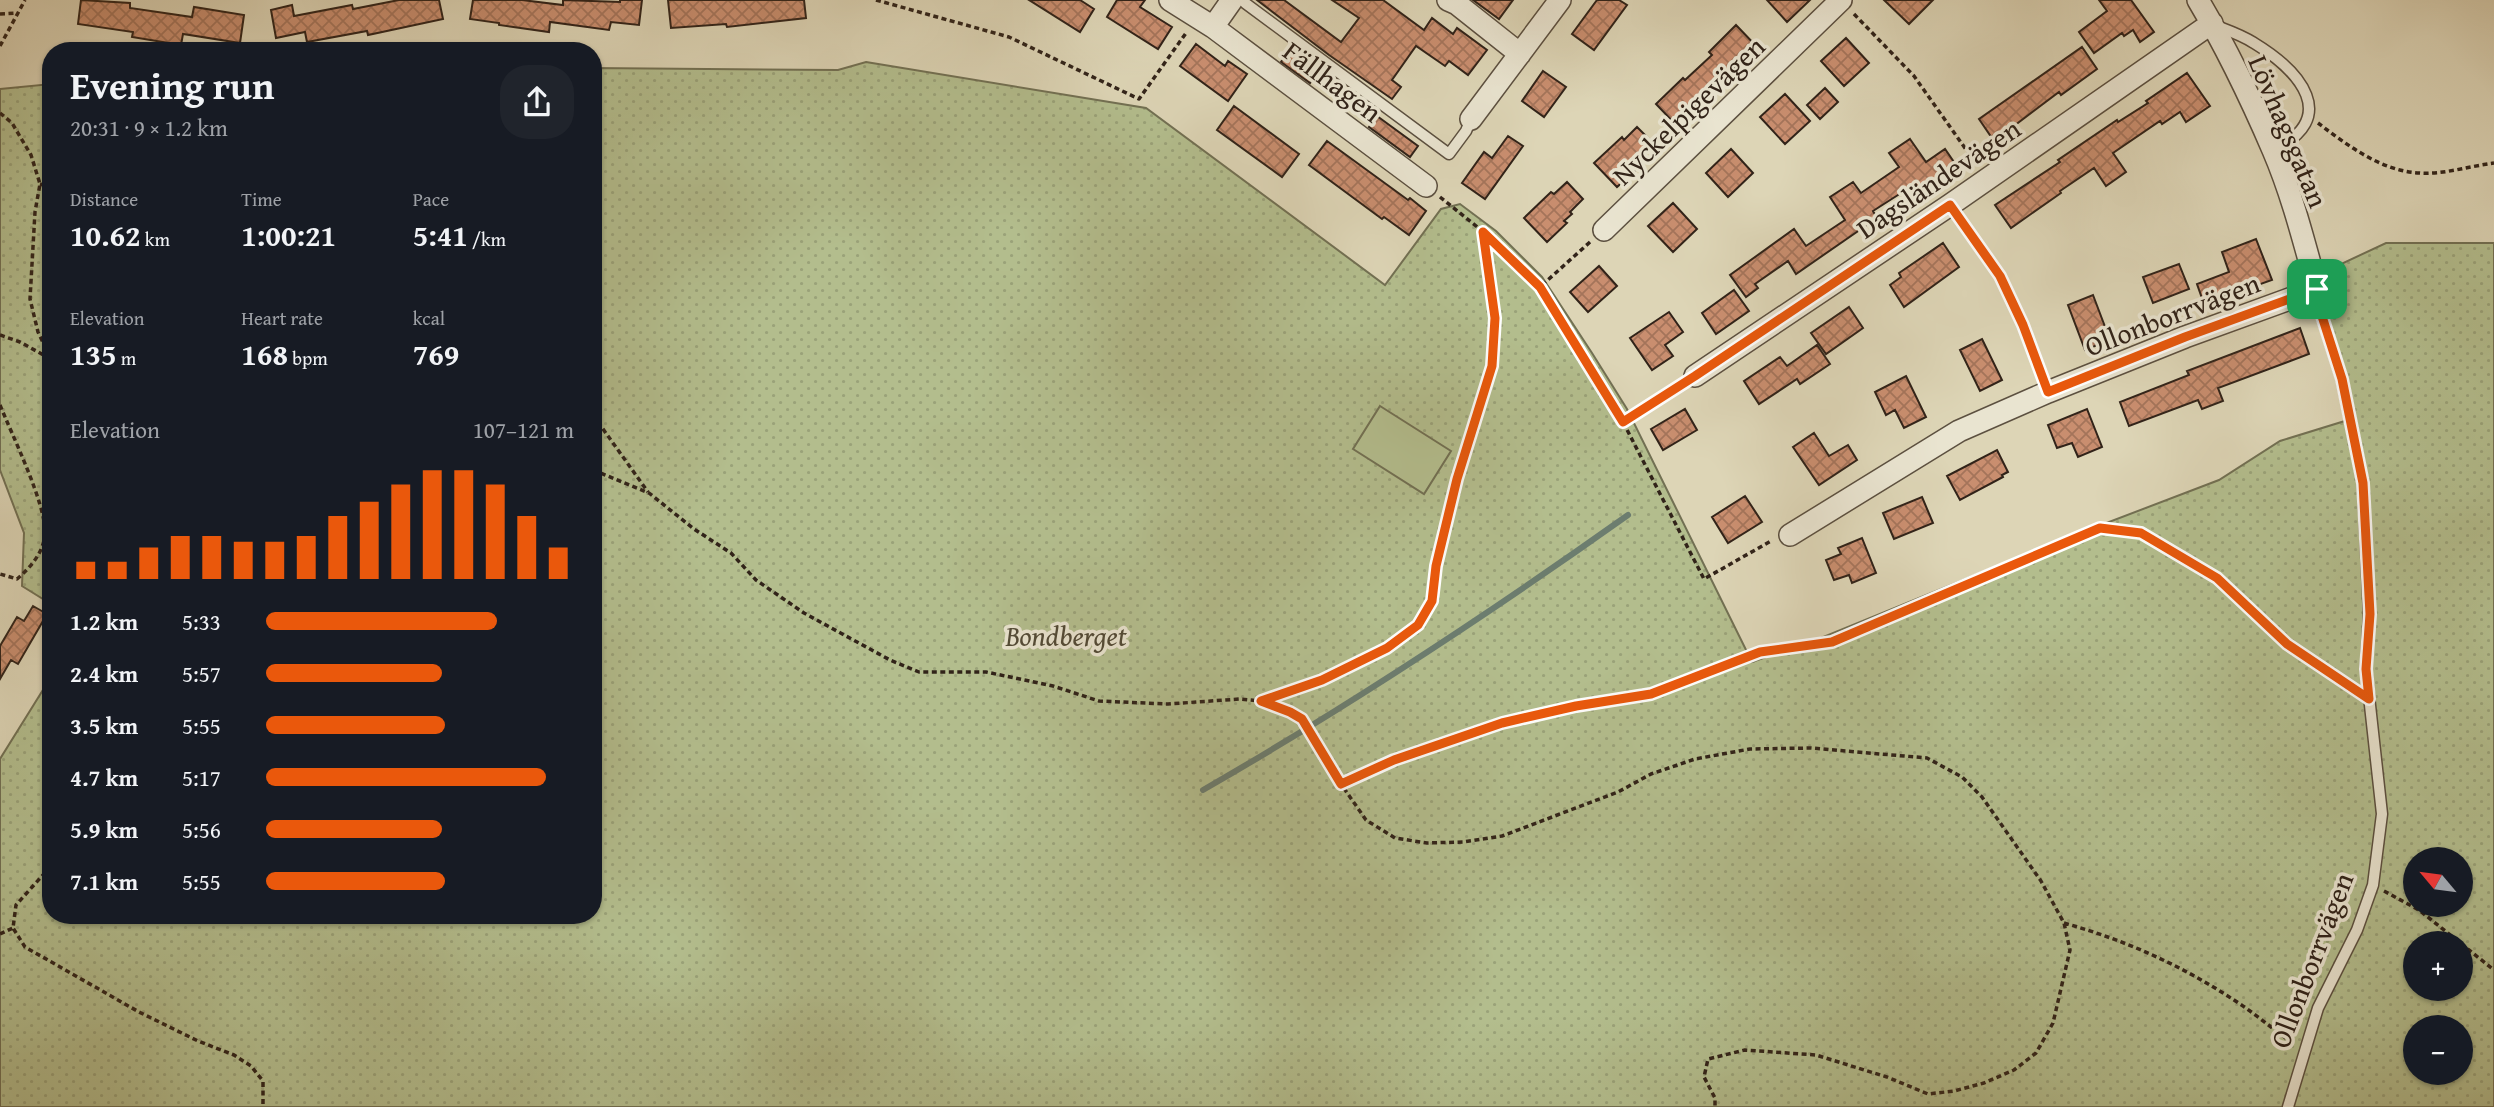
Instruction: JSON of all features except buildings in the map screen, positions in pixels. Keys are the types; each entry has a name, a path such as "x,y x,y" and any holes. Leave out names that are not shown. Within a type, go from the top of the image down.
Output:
{"street":[{"name":"Fällhagen","path":"1170,0 1205,22 1426,186"},
{"path":"1471,119 1560,0"},
{"name":"Nyckelpigevägen","path":"1604,230 1840,0"},
{"name":"Lövhagsgatan","path":"2198,0 2212,23 2273,150 2294,208 2317,289"},
{"path":"1452,1 1520,54"},
{"path":"1205,22 1238,2"},
{"name":"Dagsländevägen","path":"1695,376 1950,205 2212,23"},
{"name":"Ollonborrvägen","path":"1790,535 1959,432 2048,392 2185,337 2317,289"}],"lane":[{"path":"1238,2 1449,154 1466,131 1471,119"},
{"path":"2212,23 2253,42 2284,66 2302,86 2310,106 2307,124 2298,134 2273,150"},
{"name":"Ollonborrvägen","path":"2288,1107 2318,1008 2357,930 2373,885 2382,814 2366,669 2370,614 2363,483 2342,379 2320,310 2317,289"}],"path":[{"path":"0,46 25,0"},
{"path":"876,0 1009,37 1139,99 1205,22"},
{"path":"1840,0 1914,76 1986,179"},
{"path":"0,14 18,13"},
{"path":"0,113 12,123 31,155 40,184 35,212 30,299 42,340"},
{"path":"2308,116 2346,144 2395,170 2421,173 2494,163"},
{"path":"1426,186 1483,232 1540,287 1623,422 1704,579 1768,542 1790,535"},
{"path":"1950,205 2000,276 2023,325 2048,392"},
{"path":"1540,287 1604,230"},
{"path":"1261,701 1322,680 1387,648 1418,625 1432,601 1436,566 1457,479 1492,366 1495,318 1483,232"},
{"path":"0,335 42,354"},
{"path":"1623,422 1695,376"},
{"path":"0,405 37,499 42,519"},
{"path":"602,428 649,493 694,529 731,553 756,580 804,613 890,660 919,672 986,672 1053,686 1099,701 1168,704 1240,699 1261,701 1302,719 1366,820 1395,838 1427,843 1463,842 1502,836 1618,792 1651,774 1695,759 1750,749 1811,748 1927,758 1962,777 1982,797 2042,881 2064,923 2070,950 2053,1023 2036,1053 2014,1070 1984,1083 1928,1094 1887,1077 1816,1055 1745,1050 1708,1059 1704,1077 1715,1098 1715,1107"},
{"path":"602,474 649,493"},
{"path":"1341,784 1394,760 1502,723 1576,706 1651,694 1760,652 1832,642 2100,528 2141,533 2217,578 2287,644 2369,699"},
{"path":"0,574 17,579 28,570 40,552 42,544"},
{"path":"42,876 16,905 13,928 25,947 139,1012 234,1055 251,1066 263,1081 263,1107"},
{"path":"2373,885 2419,910 2494,970"},
{"path":"2064,923 2113,937 2189,973 2242,1005 2305,1052"},
{"path":"0,934 13,928"}],"green space":[{"name":"Bondberget","path":"866,62 1146,108 1385,285 1441,209 1460,204 1496,231 1542,277 1592,353 1627,409 1752,662 1821,638 2054,543 2219,480 2280,441 2348,420 2325,327 2307,280 2386,243 2494,243 2494,1107 0,1107 0,759 42,691 42,924 602,924 602,68 838,70"},
{"path":"42,85 42,598 22,586 24,533 0,470 0,89"},
{"path":"1380,406 1451,451 1424,494 1353,449"}],"waterway":[{"path":"1203,790 1418,658 1628,515"}],"route":[{"path":"1950,205 2000,276 2023,325 2048,392 2185,337 2317,289 2320,310 2342,379 2363,483 2370,614 2366,669 2369,699 2287,644 2217,578 2141,533 2100,528 1832,642 1760,652 1651,694 1576,706 1502,723 1394,760 1341,784 1302,719 1261,701 1322,680 1387,648 1418,625 1432,601 1436,566 1457,479 1492,366 1495,318 1483,232 1540,287 1623,422 1950,205"}]}
